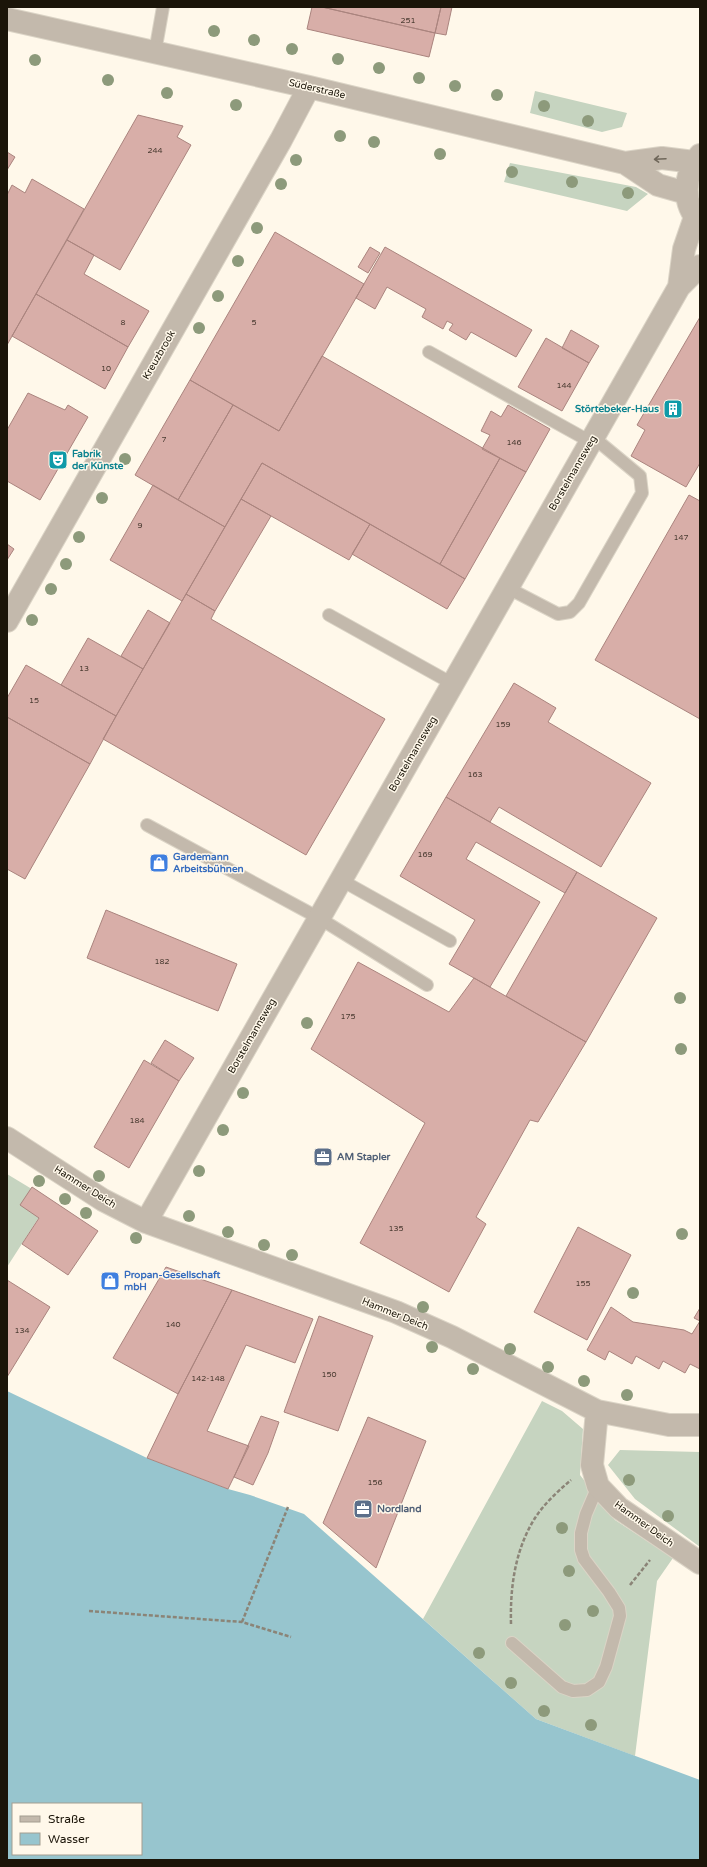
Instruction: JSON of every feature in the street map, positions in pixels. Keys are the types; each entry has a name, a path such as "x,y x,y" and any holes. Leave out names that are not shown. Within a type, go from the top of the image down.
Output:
{"street":[{"name":"Süderstraße","path":"7,19 309,87 625,163 658,185 686,193"},
{"name":"Kreuzbrook","path":"7,621 281,140 309,87"},
{"name":"Süderstraße","path":"625,163 662,158 697,159 688,177 686,193 689,206 698,220"},
{"name":"Borstelmannsweg","path":"679,287 684,248 698,220"},
{"name":"Borstelmannsweg","path":"146,1222 679,287 700,266"},
{"name":"Hammer Deich","path":"7,1138 103,1200 146,1222 396,1312 452,1338 597,1411 592,1462 598,1486 619,1508 700,1563"},
{"path":"597,1411 669,1425 700,1425"}],"lane":[{"path":"155,52 163,7"},
{"path":"429,352 592,440 640,476 642,493 579,603 570,612 558,614 508,588"},
{"path":"329,614 453,684"},
{"path":"147,825 319,918 427,985"},
{"path":"341,880 450,941"},
{"path":"512,1643 562,1687 573,1691 587,1690 599,1682 606,1667 619,1626 620,1616 619,1608 584,1559 581,1550 581,1533 586,1514 598,1486"}],"path":[{"path":"512,1643 510,1608 514,1570 519,1550 535,1518 558,1491 592,1462"},
{"path":"242,1622 288,1507"},
{"path":"619,1608 632,1580 666,1541"},
{"path":"89,1611 242,1622 291,1637"}],"green space":[{"path":"535,91 627,113 622,127 602,132 530,113"},
{"path":"510,163 636,187 648,194 627,211 504,182"},
{"path":"7,1174 50,1200 7,1267"},
{"path":"542,1401 562,1411 583,1429 580,1475 615,1520 673,1558 657,1581 635,1756 536,1719 423,1619"},
{"path":"620,1450 700,1452 700,1547 635,1499 608,1465"}],"water":[{"path":"7,1391 147,1458 228,1489 304,1514 536,1719 700,1780 700,1860 7,1860"}],"building":[{"path":"312,7 322,7 435,33 429,57 307,29"},
{"path":"322,7 441,7 435,33"},
{"path":"441,7 452,7 446,35 435,33"},
{"path":"138,115 183,126 177,137 191,145 120,270 67,240"},
{"path":"7,152 15,157 7,170"},
{"path":"32,179 84,209 7,345 7,195 12,185 25,193"},
{"path":"275,232 364,284 279,431 190,380"},
{"path":"67,240 94,255 84,274 149,311 128,347 36,294"},
{"path":"370,247 380,253 368,273 358,267"},
{"path":"385,247 532,330 516,357 471,332 466,340 449,330 453,324 447,321 443,329 422,317 426,309 387,287 375,309 356,298"},
{"path":"36,294 128,347 105,389 12,336"},
{"name":"Störtebeker-Haus","path":"700,317 700,463 686,487 631,456 645,430 637,425"},
{"path":"571,330 599,346 589,363 562,348"},
{"path":"546,338 589,363 562,411 518,387"},
{"path":"322,356 500,458 440,564 262,463 225,527 178,500 233,405 279,431"},
{"path":"190,380 233,405 178,500 135,475"},
{"path":"28,393 65,410 68,405 88,417 40,500 7,481 7,430"},
{"path":"508,405 550,429 526,472 482,449 490,435 481,431 491,411 501,417"},
{"path":"500,458 526,472 465,579 440,564"},
{"path":"262,463 370,524 349,560 241,499"},
{"path":"153,485 225,527 182,601 110,560"},
{"path":"689,495 700,501 700,719 595,660"},
{"path":"241,499 271,516 215,611 186,594"},
{"path":"370,524 465,579 447,609 352,554"},
{"path":"7,544 14,549 7,560"},
{"path":"186,594 215,611 211,619 385,719 306,855 103,739"},
{"path":"148,610 170,623 143,669 121,656"},
{"path":"88,638 143,669 116,716 61,685"},
{"path":"26,665 116,716 90,764 7,717 7,698"},
{"path":"514,683 556,708 548,722 651,783 601,867 499,807 490,822 446,797"},
{"path":"7,717 90,764 25,879 7,869"},
{"path":"446,797 577,872 565,893 476,842 466,859 540,902 490,987 449,964 475,920 400,876"},
{"path":"577,872 657,918 586,1042 506,996"},
{"path":"106,910 237,964 218,1011 87,958"},
{"path":"358,962 449,1012 474,978 586,1042 538,1122 530,1120 476,1217 486,1224 449,1292 360,1243 425,1123 311,1049"},
{"path":"165,1040 194,1058 179,1081 151,1063"},
{"path":"144,1060 179,1081 129,1168 94,1147"},
{"path":"32,1187 98,1231 68,1275 22,1244 39,1218 20,1205"},
{"path":"578,1227 631,1255 587,1340 534,1312"},
{"path":"166,1267 232,1290 178,1394 113,1358"},
{"path":"7,1280 50,1307 7,1377"},
{"path":"232,1290 313,1319 295,1363 246,1345 207,1431 249,1446 228,1489 147,1458 178,1394"},
{"path":"611,1307 633,1322 684,1330 692,1334 700,1321 700,1369 690,1364 685,1373 663,1361 659,1369 636,1356 632,1364 609,1351 605,1360 587,1350"},
{"path":"700,1308 700,1321 694,1318"},
{"path":"319,1316 373,1336 338,1431 284,1412"},
{"path":"261,1416 279,1422 268,1453 253,1485 234,1477"},
{"path":"368,1417 426,1441 376,1568 323,1523"}],"place":[{"name":"Störtebeker-Haus","path":"673,409"},
{"name":"Fabrik der Künste","path":"58,460"},
{"name":"Gardemann Arbeitsbühnen","path":"159,863"},
{"name":"AM Stapler","path":"323,1157"},
{"name":"Propan-Gesellschaft mbH","path":"110,1281"},
{"name":"Nordland","path":"363,1509"}]}
